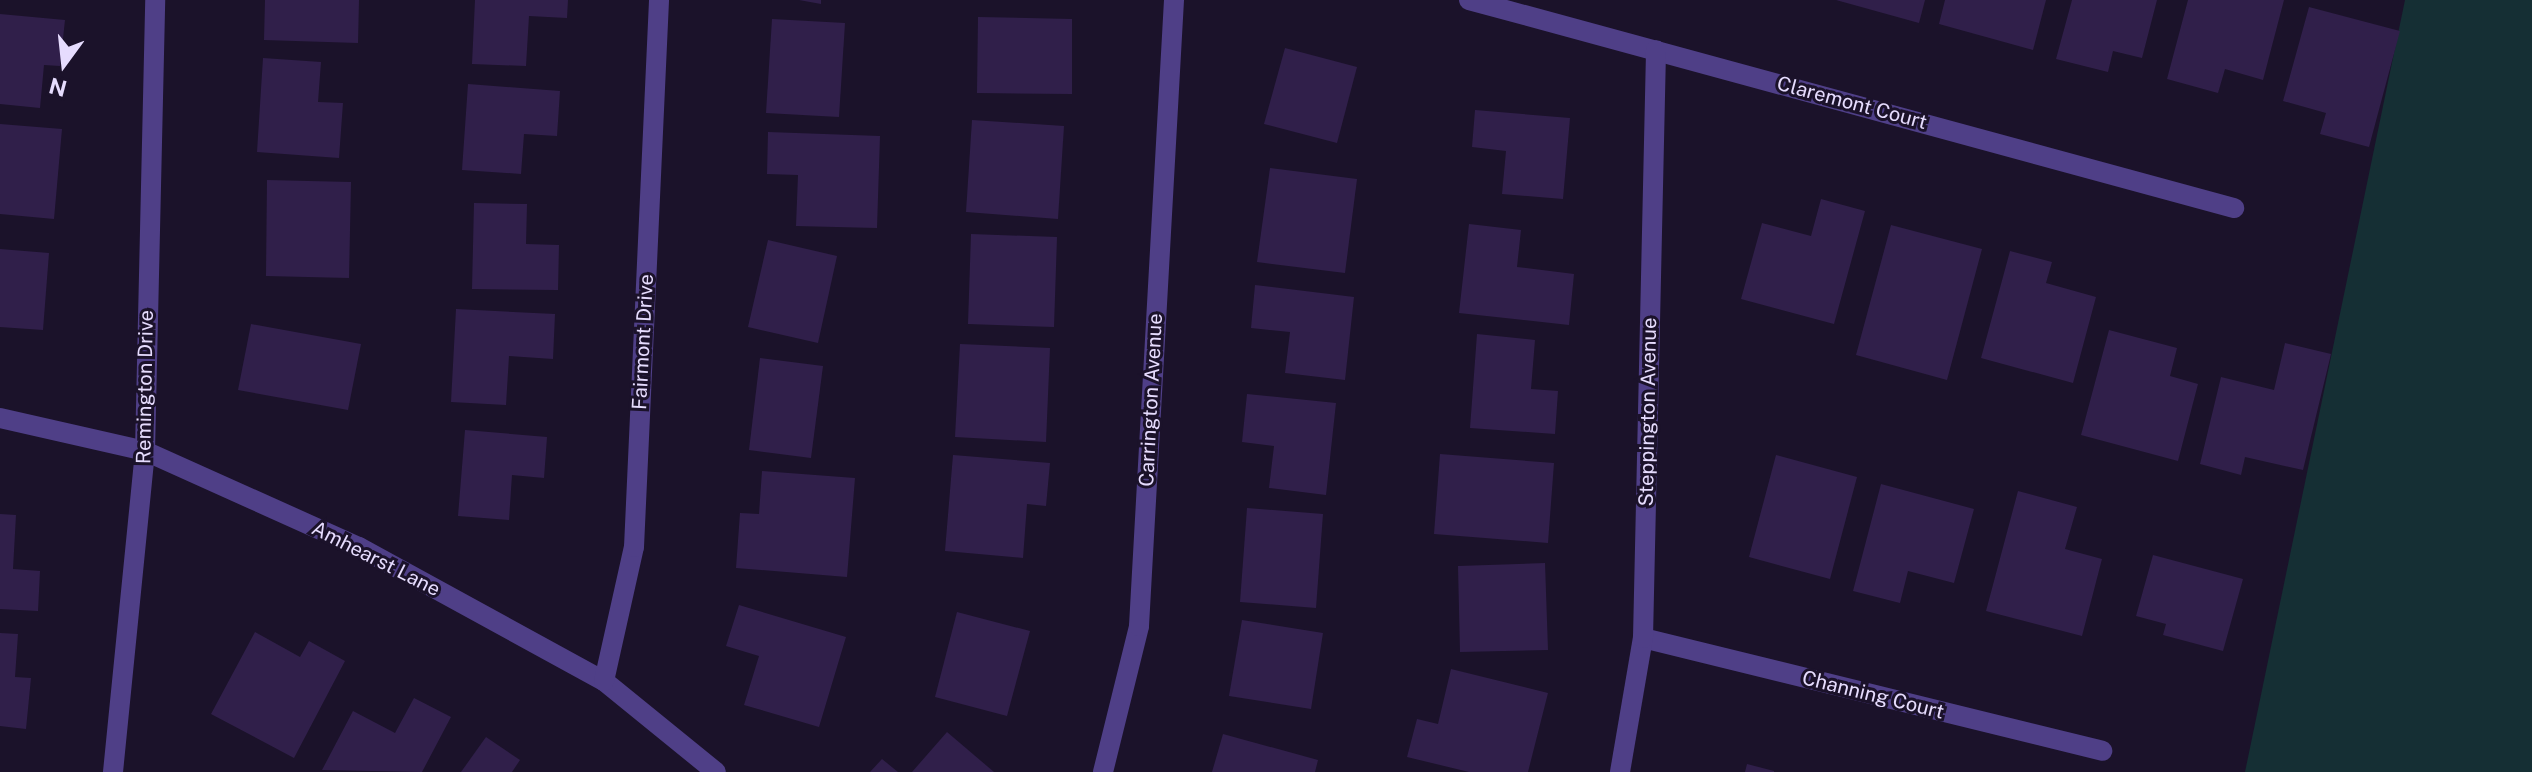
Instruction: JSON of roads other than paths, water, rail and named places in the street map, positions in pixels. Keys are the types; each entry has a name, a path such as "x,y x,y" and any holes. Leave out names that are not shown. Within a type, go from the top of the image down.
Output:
{"street":[{"name":"Remington Drive","path":"113,772 145,451 155,0"},
{"name":"Fairmont Drive","path":"604,681 634,547 659,0"},
{"name":"Carrington Avenue","path":"1103,772 1139,626 1174,0"},
{"name":"Claremont Court","path":"1469,0 2234,208"},
{"name":"Steppington Avenue","path":"1620,772 1643,638 1656,50"},
{"name":"Amhearst Lane","path":"0,418 145,451 359,547 604,681 716,772"},
{"name":"Channing Court","path":"1643,638 2102,751"}]}
